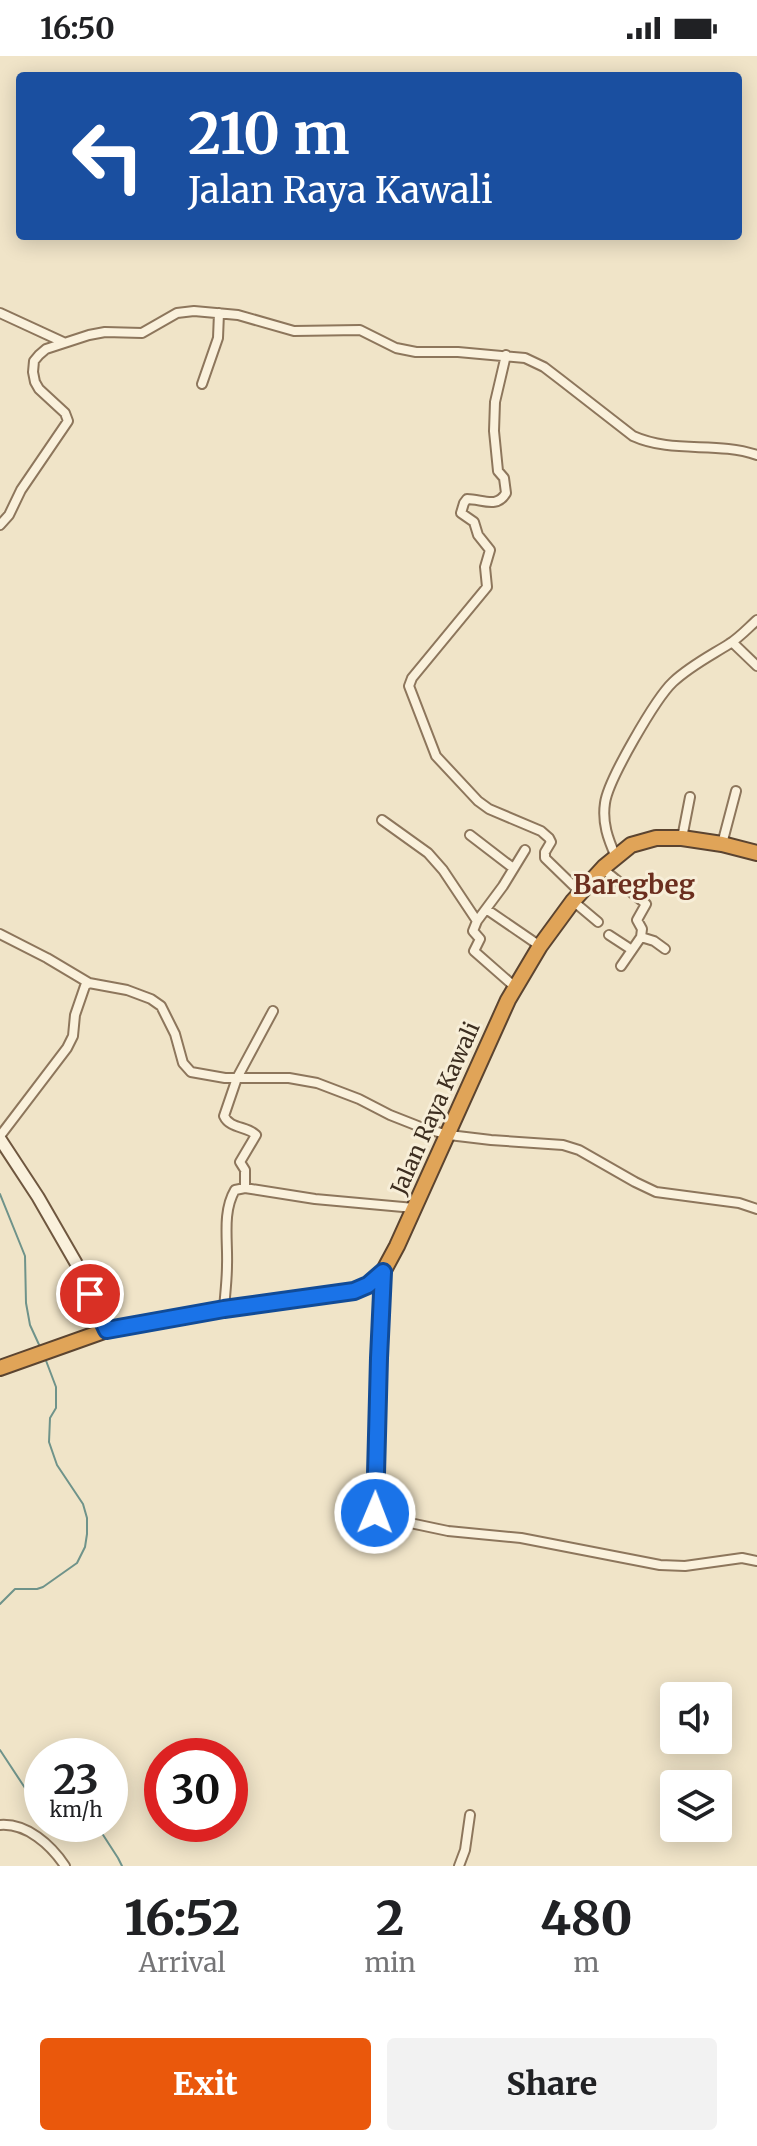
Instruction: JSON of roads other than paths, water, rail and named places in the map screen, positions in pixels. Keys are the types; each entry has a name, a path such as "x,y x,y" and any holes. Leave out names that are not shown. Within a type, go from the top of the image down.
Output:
{"highway":[{"name":"Jalan Raya Kawali","path":"383,1272 449,1135 508,1000 540,946 577,897 631,845 656,838 682,838 757,853"},
{"path":"0,1368 107,1330 224,1309 354,1291 368,1285 383,1272"}],"street":[{"path":"0,525 68,421 65,413 35,382 34,361 39,355 64,342 105,332 142,333 177,313 194,311 238,315 294,331 360,330 396,348 416,352 525,358 544,367 633,436 646,442 661,446 742,450 757,455"},
{"path":"0,313 64,342"},
{"path":"202,384 218,338 219,313"},
{"path":"506,355 495,402 494,431 498,471 506,485 506,493 496,502 467,499 461,513 474,522 478,535 490,550 485,567 487,587 412,678 409,686 436,756 489,809 545,833 551,842 545,858 598,922"},
{"path":"616,857 606,834 605,801 613,778 660,697 670,684 710,654 732,642 757,620"},
{"path":"732,642 757,666"},
{"path":"722,844 736,791"},
{"path":"682,838 690,797"},
{"path":"382,820 428,853 477,921"},
{"path":"470,835 513,868"},
{"path":"515,987 473,950 480,940 473,933 477,921 525,850"},
{"path":"603,869 644,901 645,907 636,921 642,929 641,937 621,966"},
{"path":"486,909 540,946"},
{"path":"0,934 89,983 127,990 161,1006 170,1021 187,1070 237,1078 289,1078 317,1083 423,1128 449,1135 563,1145 579,1150 656,1192 739,1203 757,1209"},
{"path":"609,935 632,950"},
{"path":"641,937 665,949"},
{"path":"89,983 85,986 75,1015 73,1036 67,1048 0,1138 76,1263 107,1330"},
{"path":"245,1188 245,1170 240,1162 256,1135 253,1131 230,1124 224,1116 237,1078 273,1011"},
{"path":"224,1309 229,1207 235,1190 245,1188 315,1199 415,1208"},
{"path":"375,1513 383,1272"},
{"path":"342,1514 375,1513 383,1519 448,1531 521,1538 660,1565 685,1566 742,1558 757,1561"},
{"path":"459,1866 465,1850 470,1815"},
{"path":"0,1825 11,1824 41,1839 65,1866"}],"waterway":[{"path":"0,1194 25,1256 26,1303 30,1325 41,1349"},
{"path":"0,1604 15,1589 43,1587 77,1563 85,1547 87,1518 83,1504 57,1465 49,1442 50,1418 56,1408 56,1387 45,1358"},
{"path":"0,1750 24,1786"},
{"path":"108,1842 122,1866"}],"district":[{"name":"Baregbeg","path":"634,884"}]}
